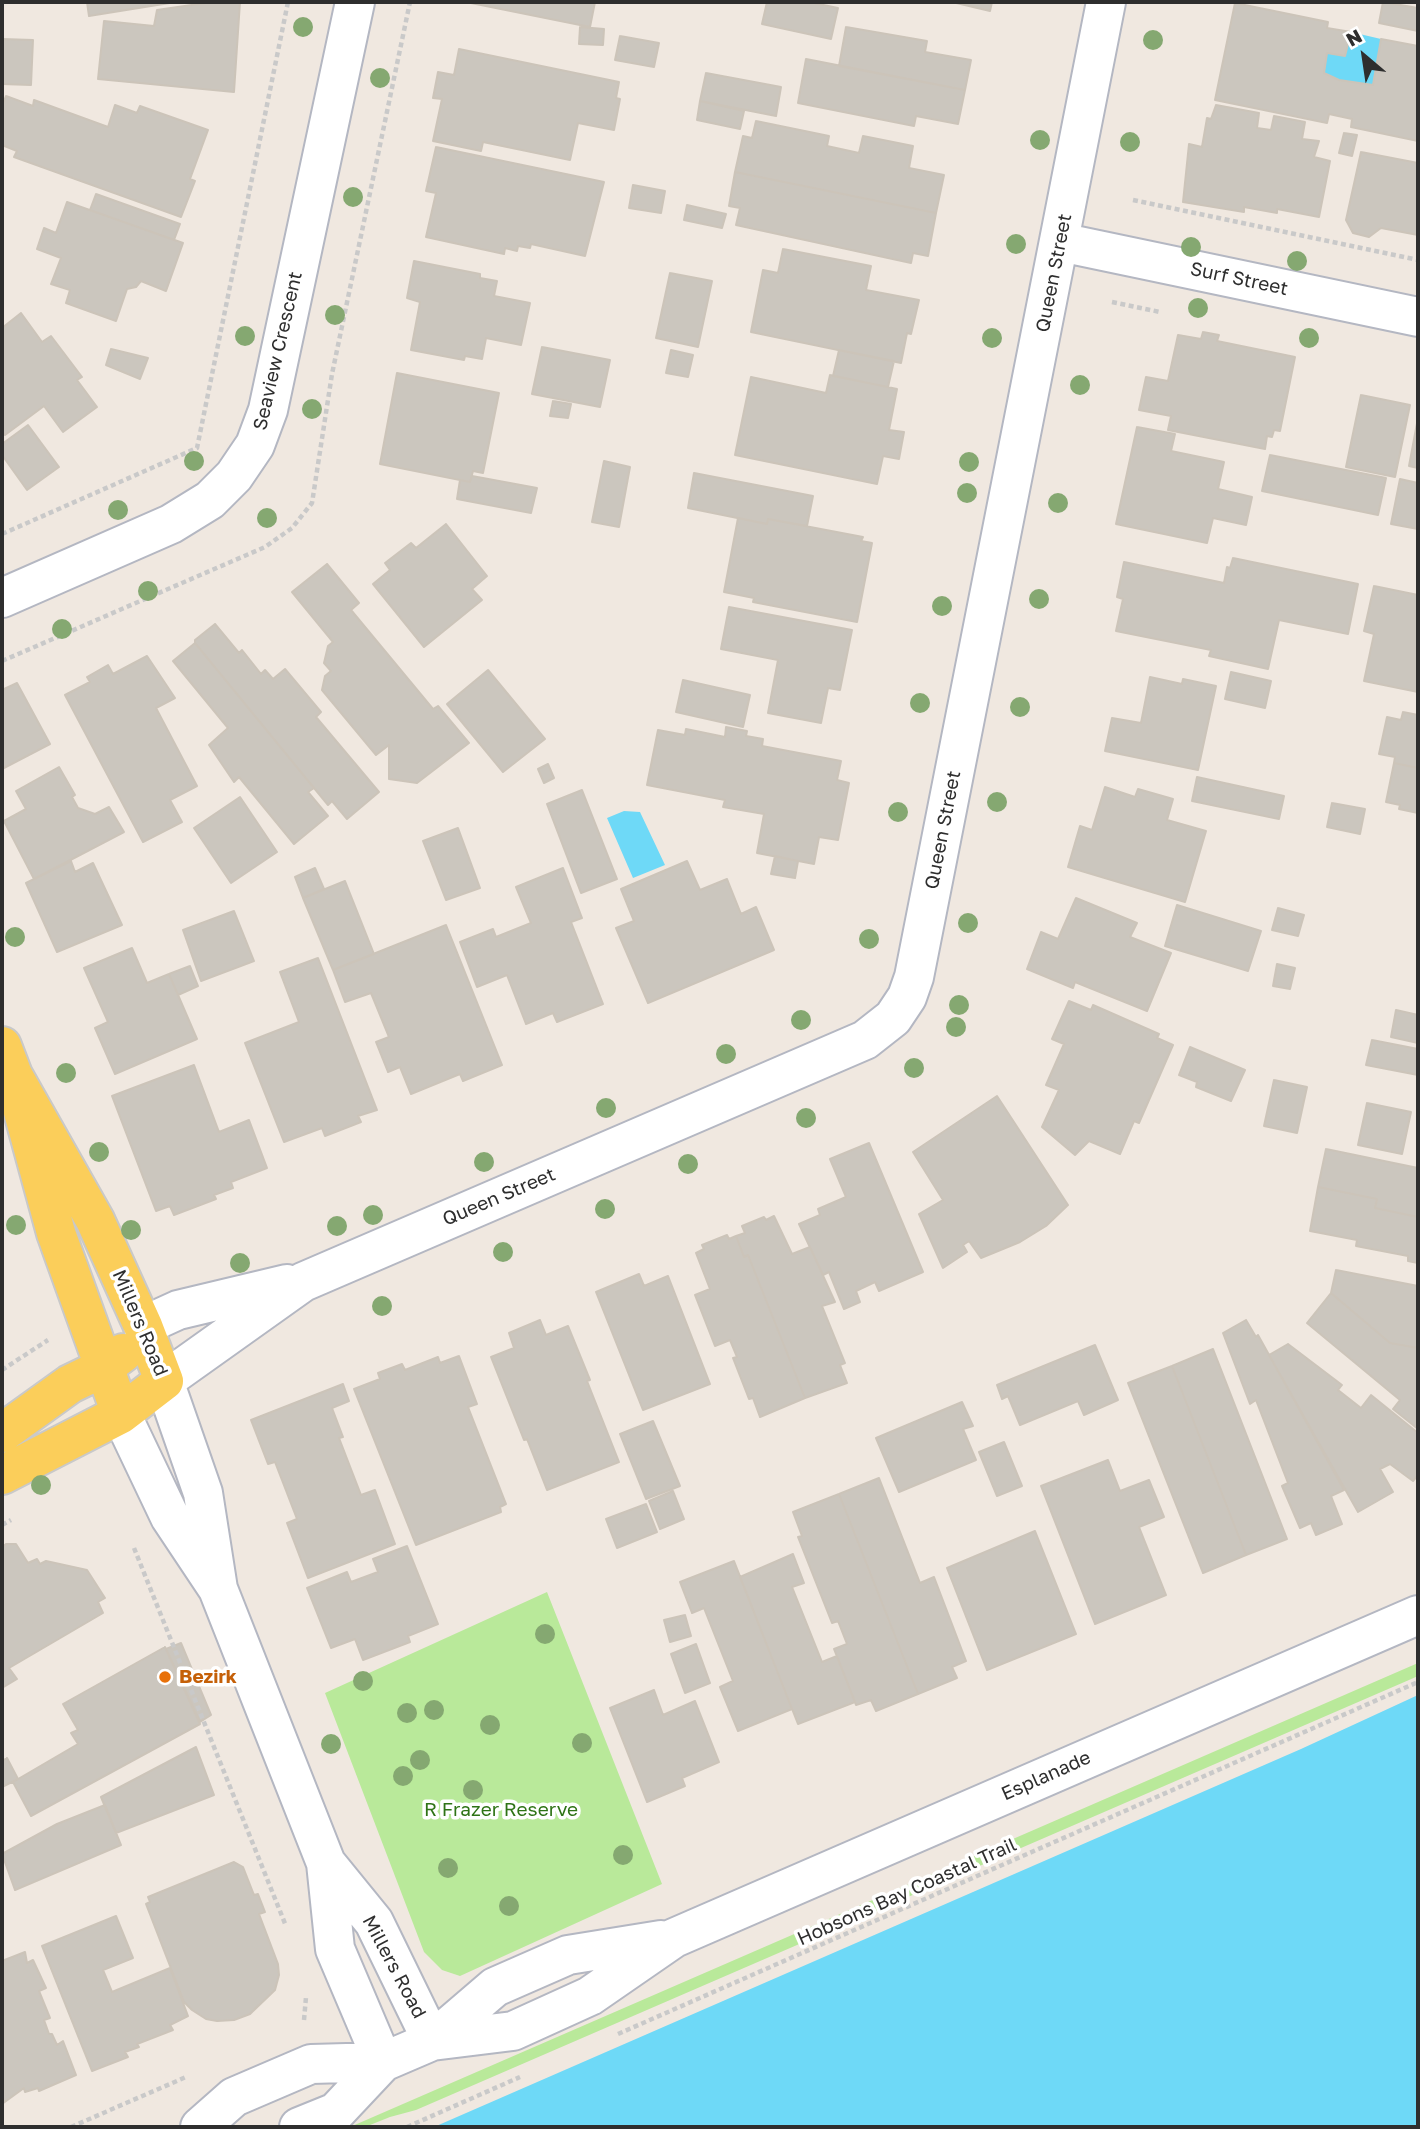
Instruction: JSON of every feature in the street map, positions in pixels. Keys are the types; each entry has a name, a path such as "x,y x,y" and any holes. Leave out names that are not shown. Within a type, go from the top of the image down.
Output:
{"main road":[{"name":"Millers Road","path":"7,1060 95,1220 143,1326 164,1381"},
{"name":"Millers Road","path":"7,1060 56,1233 121,1414"},
{"name":"Queen Street","path":"2,1433 70,1384 103,1368 124,1352 143,1326"},
{"name":"Queen Street","path":"2,1475 121,1414 164,1381"}],"street":[{"name":"Seaview Crescent","path":"2,598 171,524 210,500 234,476 255,445 268,410 355,2"},
{"name":"Queen Street","path":"143,1326 178,1310 303,1282 865,1040 893,1018 907,997 914,976 1106,2"},
{"name":"Surf Street","path":"1060,242 1418,317"},
{"name":"Queen Street","path":"164,1381 303,1282"},
{"name":"Millers Road","path":"164,1381 203,1493 218,1589"},
{"name":"Millers Road","path":"121,1414 170,1517 218,1589 326,1863 335,1949 383,2062"},
{"name":"Esplanade","path":"200,2127 234,2098 311,2064 383,2062 432,2041 495,1987 568,1955 674,1938 1418,1615"},
{"name":"Millers Road","path":"326,1863 374,1922 432,2041"},
{"name":"Esplanade","path":"299,2127 336,2112 383,2062"}],"path":[{"path":"2,534 197,448 288,2"},
{"path":"1133,200 1418,260"},
{"path":"2,1370 51,1338"},
{"path":"131,1538 289,1935"},
{"name":"Hobsons Bay Coastal Trail","path":"605,2039 1418,1682"},
{"path":"304,2026 307,1993"},
{"path":"407,2127 530,2073"}],"green space":[{"name":"R Frazer Reserve","path":"547,1592 662,1884 460,1976 442,1970 424,1952 325,1693"},
{"path":"1418,1663 1418,1676 1409,1680 416,2110 365,2127 350,2127"}],"water":[{"path":"1351,32 1381,39 1373,85 1339,80 1324,73 1327,53 1345,55"},
{"path":"624,811 640,812 665,865 633,878 607,818"},
{"path":"1418,1695 1418,2127 434,2127 1301,1749"}],"building":[{"path":"87,2 176,2 89,16"},
{"path":"212,2 240,2 234,92 98,79 104,21 154,26 157,10"},
{"path":"466,2 595,2 590,27"},
{"path":"767,2 809,2 838,8 831,39 762,24"},
{"path":"952,2 992,2 990,11"},
{"path":"1383,2 1418,8 1418,31 1379,23"},
{"path":"1235,3 1328,22 1327,28 1351,32 1345,56 1327,53 1324,73 1339,80 1373,85 1381,39 1418,46 1418,141 1351,127 1352,119 1329,114 1327,123 1215,100"},
{"path":"580,27 604,29 603,45 579,44"},
{"path":"846,27 927,41 925,52 971,60 965,90 839,66"},
{"path":"620,36 659,43 654,67 615,60"},
{"path":"2,39 33,40 31,85 2,84"},
{"path":"459,49 619,82 616,98 620,99 614,130 578,123 570,160 483,142 481,151 433,141 442,99 433,98 438,72 454,75"},
{"path":"806,59 965,90 958,124 916,116 914,126 798,103"},
{"path":"706,73 781,87 776,116 700,101"},
{"path":"6,96 33,106 34,100 108,127 115,105 137,113 140,106 208,130 190,179 195,181 181,217 14,157 17,151 2,145 2,106"},
{"path":"700,101 744,111 740,129 697,120"},
{"path":"1216,105 1259,113 1257,128 1271,130 1274,116 1305,122 1302,139 1319,141 1314,157 1330,161 1319,217 1277,209 1277,213 1244,207 1244,212 1183,202 1189,144 1202,147 1207,118 1211,119"},
{"path":"756,121 829,136 827,146 859,153 863,136 913,146 909,168 944,175 936,213 735,172 743,136 752,138"},
{"path":"1344,133 1357,135 1352,156 1339,153"},
{"path":"436,147 604,182 585,256 531,244 530,248 518,246 517,251 505,248 504,254 426,237 436,193 426,191"},
{"path":"1361,152 1418,163 1418,235 1381,228 1369,237 1353,233 1346,220"},
{"path":"735,172 936,213 928,256 913,253 911,263 736,225 740,208 729,206"},
{"path":"633,185 665,191 661,213 629,208"},
{"path":"96,194 180,224 174,240 90,210"},
{"path":"67,202 183,243 166,291 141,281 136,287 127,289 116,321 66,303 70,290 51,284 61,258 37,249 44,228 56,233"},
{"path":"687,205 726,214 722,228 684,220"},
{"path":"783,249 871,266 866,290 919,300 911,334 907,333 901,363 751,332 763,270 778,273"},
{"path":"414,261 480,274 480,278 497,281 494,296 530,303 521,345 486,338 482,359 465,356 464,360 411,350 420,302 407,298"},
{"path":"670,273 712,281 698,347 656,338"},
{"path":"21,313 42,342 51,336 82,377 77,380 97,407 63,432 44,406 5,435 2,432 2,328"},
{"path":"1203,332 1219,335 1217,341 1295,357 1280,431 1274,430 1272,437 1267,436 1265,449 1168,430 1171,416 1139,410 1146,377 1168,381 1178,335 1201,339"},
{"path":"542,347 610,360 600,407 532,394"},
{"path":"111,349 148,358 140,379 106,365"},
{"path":"671,350 693,355 688,377 666,373"},
{"path":"839,350 894,361 888,387 833,376"},
{"path":"397,373 499,393 483,473 473,471 470,482 380,464"},
{"path":"830,375 897,389 889,430 904,432 899,459 883,456 877,484 735,455 751,377 826,393"},
{"path":"1361,395 1410,405 1395,477 1346,467"},
{"path":"553,401 571,404 568,418 550,416"},
{"path":"1418,418 1418,468 1409,466"},
{"path":"28,425 59,467 27,490 2,455 2,444"},
{"path":"1137,427 1175,434 1171,451 1224,462 1218,489 1252,497 1246,525 1213,518 1207,543 1116,524"},
{"path":"1270,455 1386,478 1378,515 1262,491"},
{"path":"604,461 630,467 619,527 592,522"},
{"path":"694,473 813,496 807,526 768,519 767,524 688,508"},
{"path":"472,476 537,488 531,513 457,499 460,480 470,482"},
{"path":"1400,479 1418,483 1418,529 1391,524"},
{"path":"738,518 767,524 768,519 863,537 861,541 872,543 857,622 753,602 754,598 724,592"},
{"path":"446,524 487,576 472,589 482,600 424,647 373,584 390,570 385,563 411,543 416,548"},
{"path":"1233,558 1358,584 1348,634 1279,620 1268,669 1209,656 1211,650 1116,631 1123,599 1117,597 1124,562 1224,583 1227,567 1230,568"},
{"path":"327,564 359,603 351,610 433,709 438,706 469,743 417,783 389,779 389,745 376,755 322,690 325,676 331,671 324,663 328,646 333,642 292,592"},
{"path":"1374,586 1418,595 1418,692 1364,681 1374,634 1364,631"},
{"path":"729,607 852,630 840,690 828,688 821,723 768,713 778,660 721,649"},
{"path":"215,624 239,653 242,650 261,674 265,670 273,679 285,669 321,712 316,717 379,792 347,819 332,801 328,805 195,643 195,640"},
{"path":"195,643 314,788 308,792 328,816 294,844 239,777 234,782 209,745 228,728 173,661"},
{"path":"147,656 175,698 156,708 197,786 170,800 182,822 143,842 65,695 90,682 87,677 108,665 113,674"},
{"path":"488,670 545,739 503,772 447,704"},
{"path":"1231,672 1271,681 1265,708 1225,699"},
{"path":"1150,677 1182,684 1183,679 1216,686 1198,770 1105,751 1112,718 1141,723"},
{"path":"683,680 750,695 743,727 676,712"},
{"path":"17,683 50,744 2,769 2,690"},
{"path":"1403,712 1418,715 1418,768 1394,763 1395,757 1379,754 1387,717 1401,720"},
{"path":"726,727 747,731 746,736 763,739 762,746 841,761 837,780 849,783 838,840 819,837 814,864 757,853 764,814 723,807 725,800 647,785 658,730 685,735 686,729 725,737"},
{"path":"1394,763 1418,768 1418,813 1399,809 1400,805 1386,802"},
{"path":"548,764 554,778 544,783 538,769"},
{"path":"59,767 75,795 72,797 78,808 95,814 109,807 124,832 34,879 4,821 26,809 16,791"},
{"path":"1197,777 1284,796 1279,819 1192,801"},
{"path":"1105,787 1135,797 1138,789 1173,799 1167,820 1206,831 1185,902 1068,867 1080,826 1092,830"},
{"path":"582,790 617,879 581,893 547,804"},
{"path":"240,797 277,852 231,883 194,828"},
{"path":"1332,803 1365,809 1360,834 1327,827"},
{"path":"458,828 480,888 446,900 423,841"},
{"path":"775,856 798,861 795,878 771,874"},
{"path":"71,861 75,872 93,863 122,925 57,952 26,883"},
{"path":"687,861 700,890 727,879 741,914 756,907 774,950 648,1003 616,928 634,921 621,889"},
{"path":"315,868 324,889 303,898 295,877"},
{"path":"563,868 582,918 571,922 603,1004 557,1022 553,1013 526,1024 507,975 477,987 460,942 493,929 496,937 531,923 516,887"},
{"path":"345,881 374,954 333,970 303,898"},
{"path":"1076,898 1137,923 1130,937 1171,953 1147,1011 1075,982 1073,988 1027,969 1041,932 1058,939"},
{"path":"1177,905 1261,931 1248,971 1165,946"},
{"path":"1278,908 1304,915 1298,936 1272,930"},
{"path":"234,911 254,961 201,981 183,930"},
{"path":"446,925 502,1065 463,1081 460,1074 411,1094 400,1067 388,1072 376,1042 389,1037 371,993 345,1002 333,970"},
{"path":"132,948 147,983 169,974 197,1039 115,1074 95,1028 108,1022 84,968"},
{"path":"318,958 377,1110 358,1116 361,1122 325,1136 322,1128 284,1142 245,1043 299,1022 280,972"},
{"path":"1277,964 1295,968 1290,989 1273,986"},
{"path":"190,966 198,986 178,995 169,974"},
{"path":"1069,1001 1091,1010 1093,1005 1159,1034 1157,1038 1173,1045 1139,1123 1134,1121 1120,1154 1089,1141 1075,1155 1042,1127 1059,1090 1046,1085 1064,1044 1052,1039"},
{"path":"1396,1010 1418,1015 1418,1043 1391,1037"},
{"path":"1372,1040 1418,1049 1418,1075 1366,1065"},
{"path":"1190,1047 1245,1070 1231,1101 1196,1087 1197,1082 1179,1075"},
{"path":"194,1065 219,1132 249,1120 267,1168 231,1182 233,1188 214,1195 216,1199 174,1215 170,1206 156,1211 112,1096"},
{"path":"1274,1080 1307,1087 1297,1133 1264,1126"},
{"path":"997,1096 1068,1205 1046,1226 1020,1242 981,1258 969,1241 963,1245 967,1252 943,1268 919,1214 943,1200 913,1152"},
{"path":"1367,1103 1411,1112 1402,1154 1358,1145"},
{"path":"869,1143 923,1272 879,1291 875,1282 856,1291 860,1302 844,1309 829,1272 823,1275 799,1224 820,1215 818,1209 846,1197 830,1159"},
{"path":"1326,1149 1418,1168 1418,1217 1375,1208 1377,1199 1318,1187"},
{"path":"1318,1187 1377,1199 1375,1208 1418,1217 1418,1263 1408,1261 1408,1256 1356,1246 1357,1240 1310,1231"},
{"path":"774,1216 792,1254 810,1247 835,1302 822,1306 845,1363 840,1365 847,1383 805,1398 748,1255 744,1257 736,1236 745,1233 742,1226"},
{"path":"727,1235 729,1239 736,1236 744,1257 748,1255 805,1398 760,1417 753,1398 749,1399 733,1358 737,1357 730,1340 715,1346 695,1295 710,1289 696,1253 704,1249 702,1245"},
{"path":"1336,1270 1418,1286 1418,1348 1390,1343 1331,1293"},
{"path":"639,1274 644,1286 668,1276 710,1384 643,1410 596,1292"},
{"path":"1331,1293 1390,1343 1418,1348 1418,1429 1393,1409 1400,1400 1307,1323"},
{"path":"540,1320 546,1335 568,1326 619,1462 547,1490 491,1357 514,1348 509,1333"},
{"path":"1246,1320 1256,1337 1258,1335 1344,1490 1331,1496 1342,1524 1316,1535 1311,1523 1300,1528 1282,1486 1288,1483 1256,1400 1250,1404 1223,1333"},
{"path":"1288,1344 1342,1385 1338,1390 1361,1408 1371,1395 1418,1433 1418,1475 1413,1481 1390,1464 1380,1469 1393,1492 1358,1512 1269,1355"},
{"path":"1095,1345 1118,1400 1084,1415 1078,1401 1020,1425 1008,1396 1002,1399 997,1385"},
{"path":"1213,1349 1287,1539 1246,1555 1172,1366"},
{"path":"459,1356 477,1404 468,1407 506,1504 500,1507 501,1512 416,1545 354,1389 380,1379 378,1373 402,1364 405,1370 438,1357 440,1363"},
{"path":"1172,1366 1246,1555 1203,1573 1128,1383"},
{"path":"343,1384 349,1401 332,1408 343,1437 339,1438 361,1495 375,1490 395,1544 308,1578 287,1523 297,1519 275,1462 268,1464 251,1420"},
{"path":"962,1402 973,1426 963,1429 976,1460 899,1492 876,1438"},
{"path":"653,1421 680,1486 646,1499 620,1434"},
{"path":"1004,1442 1022,1486 997,1496 979,1452"},
{"path":"1108,1460 1120,1491 1149,1480 1164,1517 1139,1527 1166,1595 1095,1624 1041,1486"},
{"path":"879,1478 920,1583 934,1577 966,1661 952,1667 957,1678 918,1694 839,1494"},
{"path":"673,1491 684,1519 660,1529 649,1501"},
{"path":"839,1494 918,1694 876,1711 871,1700 856,1705 834,1649 847,1644 838,1621 832,1623 798,1537 802,1536 793,1512"},
{"path":"646,1504 657,1532 617,1548 606,1519"},
{"path":"1035,1531 1076,1634 987,1670 947,1568"},
{"path":"16,1544 28,1563 37,1559 40,1564 46,1561 87,1570 105,1598 98,1602 103,1613 9,1668 17,1679 2,1688 2,1547"},
{"path":"407,1546 438,1624 408,1636 410,1642 363,1660 355,1639 331,1648 307,1588 347,1572 351,1582 378,1572 373,1559"},
{"path":"793,1554 804,1583 792,1587 822,1662 837,1656 855,1702 798,1724 740,1577"},
{"path":"734,1561 792,1709 738,1731 720,1687 733,1681 704,1608 692,1613 680,1582"},
{"path":"685,1615 691,1636 670,1642 664,1620"},
{"path":"181,1643 211,1715 200,1722 166,1649"},
{"path":"696,1644 710,1683 685,1693 671,1654"},
{"path":"165,1647 200,1724 31,1816 13,1782 78,1744 71,1733 78,1730 63,1704"},
{"path":"654,1690 663,1715 695,1701 719,1762 682,1778 685,1786 647,1802 610,1708"},
{"path":"196,1747 214,1795 116,1833 101,1797"},
{"path":"7,1758 18,1779 2,1787 2,1761"},
{"path":"105,1805 121,1845 15,1890 2,1854 57,1824"},
{"path":"234,1862 243,1867 254,1895 258,1894 265,1912 259,1914 278,1964 279,1975 275,1990 250,2014 234,2020 217,2021 206,2019 184,2002 146,1904 150,1902 148,1897"},
{"path":"116,1916 133,1958 103,1970 112,1992 170,1968 188,2016 170,2025 173,2030 137,2044 139,2047 125,2052 128,2057 92,2071 42,1946"},
{"path":"25,1952 27,1963 33,1960 46,1988 39,1991 50,2018 44,2020 49,2034 52,2034 57,2045 63,2041 76,2075 39,2091 38,2088 25,2092 24,2088 2,2104 2,1961"}],"place":[{"name":"Bezirk","path":"165,1677"}]}
